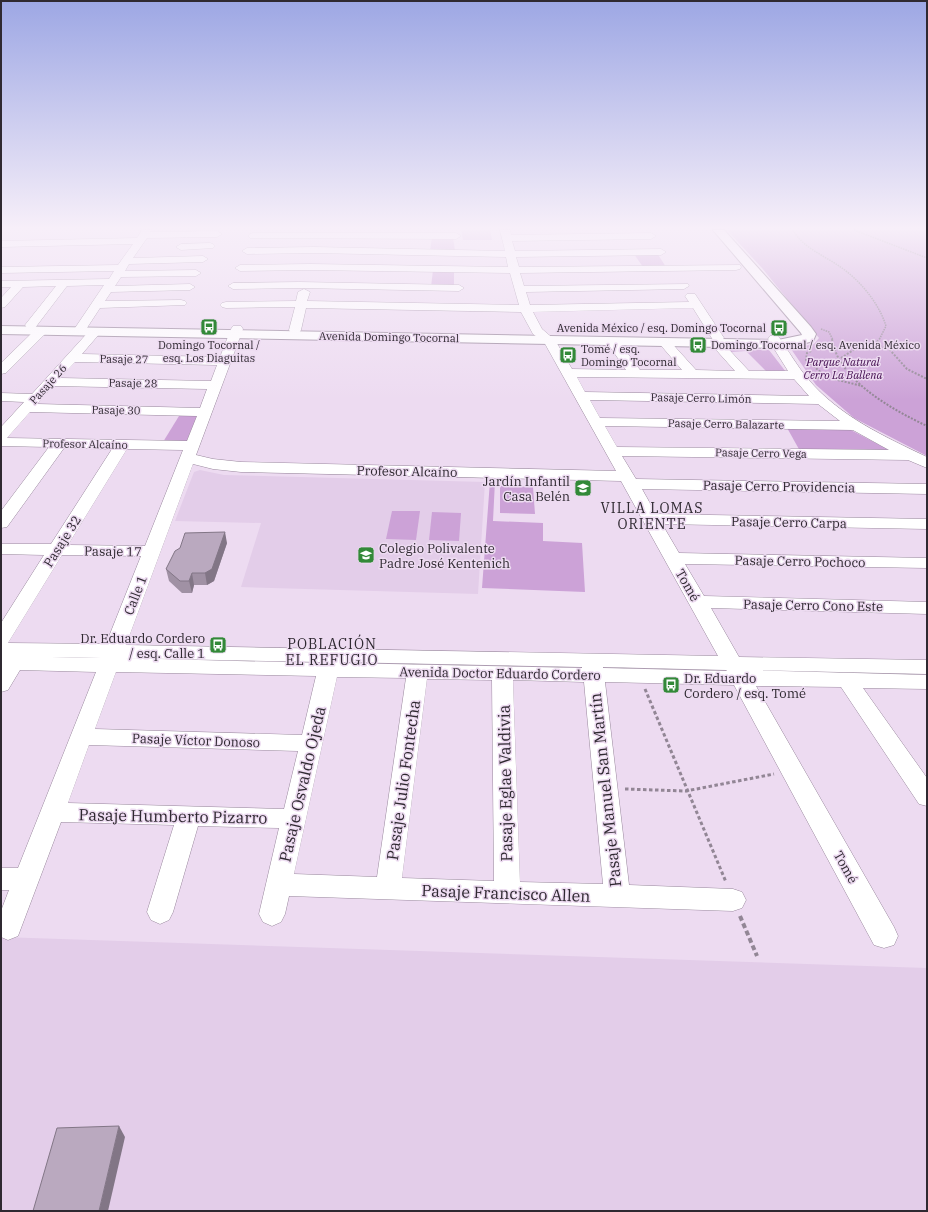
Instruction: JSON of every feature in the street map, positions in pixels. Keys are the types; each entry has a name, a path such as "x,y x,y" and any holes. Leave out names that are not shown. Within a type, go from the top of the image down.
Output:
{"main road":[{"path":"752,287 760,296"},
{"path":"768,287 802,325"},
{"name":"Avenida Domingo Tocornal","path":"1,325 85,330 799,341 808,338 808,332 802,325"},
{"name":"Avenida Domingo Tocornal","path":"1,330 36,328"},
{"name":"Avenida Domingo Tocornal","path":"236,332 295,330 545,337 612,341 664,342 717,340"},
{"path":"776,341 786,337 789,334 788,331"}],"street":[{"path":"1,305 18,287"},
{"path":"1,370 7,357 36,328 62,287"},
{"name":"Pasaje 26","path":"1,436 71,358 96,305 109,287"},
{"path":"233,287 224,311 301,305 462,308 697,305"},
{"path":"295,330 305,287"},
{"path":"385,287 459,288 462,308"},
{"path":"520,289 653,287"},
{"path":"684,287 717,340 746,375"},
{"name":"Tomé","path":"520,289 525,308 532,323 545,337 568,373 737,670 884,936"},
{"path":"96,305 181,303"},
{"name":"Calle 1","path":"8,928 236,332"},
{"path":"612,341 636,374"},
{"path":"776,341 798,375 820,400 836,413 856,426 927,463"},
{"path":"664,342 692,374"},
{"name":"Pasaje 27","path":"71,358 225,361"},
{"path":"568,373 798,375"},
{"name":"Pasaje 28","path":"50,382 216,385"},
{"name":"Pasaje Cerro Limón","path":"581,396 820,400"},
{"name":"Pasaje 30","path":"1,397 31,403 206,412"},
{"name":"Pasaje Cerro Balazarte","path":"596,422 856,426"},
{"name":"Profesor Alcaíno","path":"1,442 123,444 191,452 213,464 242,467 628,480"},
{"path":"1,523 60,443"},
{"name":"Pasaje 32","path":"1,638 123,444"},
{"name":"Pasaje Cerro Vega","path":"612,451 911,455"},
{"name":"Pasaje Cerro Providencia","path":"628,480 927,489"},
{"name":"Pasaje Cerro Carpa","path":"651,519 927,524"},
{"name":"Pasaje 17","path":"1,549 152,551"},
{"name":"Pasaje Cerro Pochoco","path":"673,558 927,563"},
{"name":"Pasaje Cerro Cono Este","path":"698,602 927,608"},
{"name":"Avenida Doctor Eduardo Cordero","path":"5,658 111,657 737,670 927,667"},
{"path":"1,685 5,658"},
{"name":"Avenida Doctor Eduardo Cordero","path":"330,662 417,671 502,673 592,667 639,676 737,670 847,680 927,682"},
{"name":"Pasaje Osvaldo Ojeda","path":"272,914 330,662"},
{"name":"Pasaje Manuel San Martín","path":"592,667 617,896"},
{"name":"Pasaje Julio Fontecha","path":"388,889 417,671"},
{"name":"Pasaje Eglae Valdivia","path":"502,673 507,893"},
{"path":"847,680 927,797"},
{"name":"Pasaje Víctor Donoso","path":"81,737 311,743"},
{"name":"Pasaje Humberto Pizarro","path":"52,812 294,819"},
{"path":"160,912 189,816"},
{"path":"1,879 26,879"},
{"name":"Pasaje Francisco Allen","path":"279,886 734,900"}],"path":[{"path":"861,287 871,297 884,319 886,326 875,345"},
{"path":"802,325 829,332 832,336 834,350 841,358 849,372 862,386 878,400 903,416 927,426"},
{"path":"828,378 806,360 807,353 814,348 823,345 833,345"},
{"path":"841,358 854,347 862,345 875,345 889,349 904,367 927,378"},
{"path":"810,389 809,382 813,378 828,378 862,386"},
{"path":"639,676 686,791 757,956"},
{"path":"605,788 686,791 792,770"}],"shaded area":[{"name":"Colegio Polivalente Padre José Kentenich","path":"200,470 224,475 485,482 478,594 241,587 261,523 175,521 194,472"},
{"path":"1,937 927,968 927,1211 1,1211"}],"green space":[{"path":"431,287 454,287 454,287"},
{"name":"Parque Natural Cerro La Ballena","path":"777,287 927,287 927,456 854,418 816,385 791,349 814,344 819,338"},
{"path":"729,349 769,350 786,372 768,373 746,351 731,352"},
{"path":"179,416 197,416 186,443 163,442"},
{"path":"786,426 847,428 895,453 800,451"},
{"path":"490,481 495,481 493,521 543,523 543,541 582,543 585,592 482,588"},
{"path":"500,486 533,487 535,514 500,513"},
{"path":"392,511 420,511 416,540 386,539"},
{"path":"432,512 461,513 459,541 429,540"}],"building":[{"path":"225,532 212,569 205,573 192,573 189,581 180,581 166,569 175,551 180,548 185,533"},
{"path":"119,1126 99,1211 33,1211 57,1128"}],"place":[{"name":"Domingo Tocornal / esq. Los Diaguitas","path":"209,327"},
{"name":"Avenida México / esq. Domingo Tocornal","path":"779,328"},
{"name":"Domingo Tocornal / esq. Avenida México","path":"698,345"},
{"name":"Tomé / esq. Domingo Tocornal","path":"568,355"},
{"name":"Jardín Infantil Casa Belén","path":"583,488"},
{"name":"Colegio Polivalente Padre José Kentenich","path":"366,555"},
{"name":"Dr. Eduardo Cordero / esq. Calle 1","path":"218,645"},
{"name":"Dr. Eduardo Cordero / esq. Tomé","path":"671,685"}],"district":[{"name":"VILLA LOMAS ORIENTE","path":"652,516"},
{"name":"POBLACIÓN EL REFUGIO","path":"332,652"}]}
